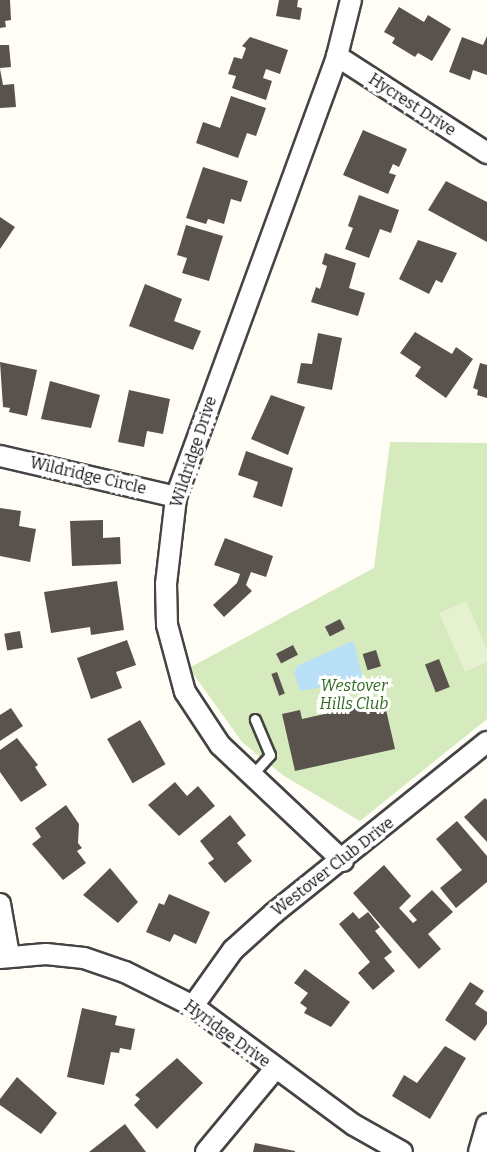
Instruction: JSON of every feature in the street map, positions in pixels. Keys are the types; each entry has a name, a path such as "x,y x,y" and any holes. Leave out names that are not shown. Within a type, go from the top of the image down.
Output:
{"street":[{"name":"Wildridge Drive","path":"343,861 220,745 185,692 173,657 166,584 176,497 337,56 351,0"},
{"name":"Hycrest Drive","path":"337,56 487,153"},
{"name":"Wildridge Circle","path":"0,456 176,497"},
{"name":"Westover Club Drive","path":"193,1006 233,950 487,742"},
{"path":"0,904 4,957"},
{"name":"Hyridge Drive","path":"4,957 84,958 125,972 193,1006 275,1070 354,1125 402,1152"},
{"path":"206,1152 275,1070"},
{"path":"479,1152 487,1124"}],"lane":[{"path":"252,775 270,755 255,719"}],"green space":[{"name":"Westover Hills Club","path":"390,442 487,443 487,719 360,821 284,776 242,742 189,668 374,568"},
{"path":"466,601 487,649 487,662 465,672 439,613"}],"water":[{"path":"354,642 363,680 300,691 294,673 297,666"}],"building":[{"path":"0,0 10,0 11,20 5,21 6,27 0,28"},
{"path":"279,0 298,0 297,7 302,8 300,20 276,16"},
{"path":"399,7 424,22 428,15 451,29 432,61 418,53 415,57 392,43 395,38 384,32"},
{"path":"487,36 487,75 473,70 470,80 449,72 462,37 483,45"},
{"path":"250,37 288,50 280,74 266,69 263,78 272,81 266,100 232,88 236,76 228,74 234,57 242,59 246,48 242,46"},
{"path":"0,45 9,45 11,67 0,68"},
{"path":"0,69 3,85 14,84 16,107 0,108"},
{"path":"231,96 266,108 256,136 247,133 238,158 196,143 203,122 220,128"},
{"path":"363,130 407,149 399,167 393,164 389,173 396,175 388,194 343,175"},
{"path":"203,167 248,181 241,202 231,199 224,224 208,219 206,224 186,218"},
{"path":"446,181 487,202 487,242 428,210"},
{"path":"359,195 399,210 391,233 380,229 369,258 345,249 353,228 348,226"},
{"path":"0,217 15,227 0,249"},
{"path":"186,225 223,236 209,281 182,273 187,258 177,255"},
{"path":"418,240 457,253 442,283 436,280 429,294 399,279"},
{"path":"325,253 356,263 349,288 365,293 358,316 311,302 316,287 320,289 327,266 322,264"},
{"path":"145,284 182,299 174,321 201,331 193,350 129,326"},
{"path":"415,332 452,354 456,347 473,359 446,398 415,376 421,367 400,353"},
{"path":"318,333 342,338 332,390 297,383 301,363 312,364"},
{"path":"0,362 37,370 27,416 9,412 10,408 3,407"},
{"path":"480,363 487,365 487,398 477,395 478,390 473,388"},
{"path":"50,381 100,395 91,428 41,419"},
{"path":"129,390 170,399 163,434 147,431 144,447 118,442"},
{"path":"271,395 305,407 288,455 251,439"},
{"path":"246,451 293,468 282,507 253,497 258,482 238,475"},
{"path":"0,508 21,511 19,526 36,529 30,562 0,556"},
{"path":"103,520 103,538 120,537 121,564 72,566 70,521"},
{"path":"225,538 273,556 266,577 251,572 246,585 252,591 224,617 213,605 237,583 240,574 214,565"},
{"path":"117,581 124,630 91,635 90,627 51,633 44,592"},
{"path":"340,619 345,629 330,637 325,627"},
{"path":"20,631 23,648 7,651 4,634"},
{"path":"127,640 136,665 116,672 122,688 91,699 77,658"},
{"path":"293,645 298,655 281,663 276,654"},
{"path":"376,650 381,666 368,670 363,654"},
{"path":"439,659 450,687 436,692 425,664"},
{"path":"277,672 285,694 279,696 271,674"},
{"path":"384,701 395,749 295,771 282,714 300,710 302,719"},
{"path":"11,708 23,726 0,741 0,715"},
{"path":"140,720 166,764 133,783 107,739"},
{"path":"17,738 38,765 35,767 47,785 21,802 0,772 0,750"},
{"path":"175,782 187,796 198,786 215,806 179,836 148,805"},
{"path":"485,798 487,800 487,842 464,817"},
{"path":"66,805 79,824 78,843 82,848 77,851 86,863 63,880 32,844 41,837 35,828"},
{"path":"230,815 246,835 237,843 252,861 225,883 208,863 214,859 200,841"},
{"path":"457,821 487,856 487,882 456,908 440,888 462,870 436,839"},
{"path":"384,865 411,896 399,908 413,923 417,920 409,911 432,890 453,912 428,934 441,949 419,969 353,893"},
{"path":"110,868 138,902 118,923 83,895"},
{"path":"169,894 210,912 196,944 174,934 170,942 146,932 159,903 164,905"},
{"path":"353,912 359,919 368,912 380,927 375,931 392,952 384,958 395,971 373,990 358,973 370,962 339,924"},
{"path":"305,969 350,1002 331,1027 304,1013 307,1008 300,1003 308,993 294,983"},
{"path":"470,982 484,991 475,1004 487,1012 487,1024 475,1041 445,1020"},
{"path":"82,1008 117,1016 115,1025 135,1029 131,1050 120,1048 119,1053 111,1052 104,1085 67,1077"},
{"path":"445,1046 466,1058 430,1119 392,1096 404,1075 417,1083"},
{"path":"177,1058 203,1083 157,1129 134,1105 140,1099 135,1095"},
{"path":"17,1077 57,1113 41,1134 0,1105 0,1099"},
{"path":"125,1124 146,1152 89,1152"},
{"path":"255,1143 295,1151 295,1152 253,1152"}]}
